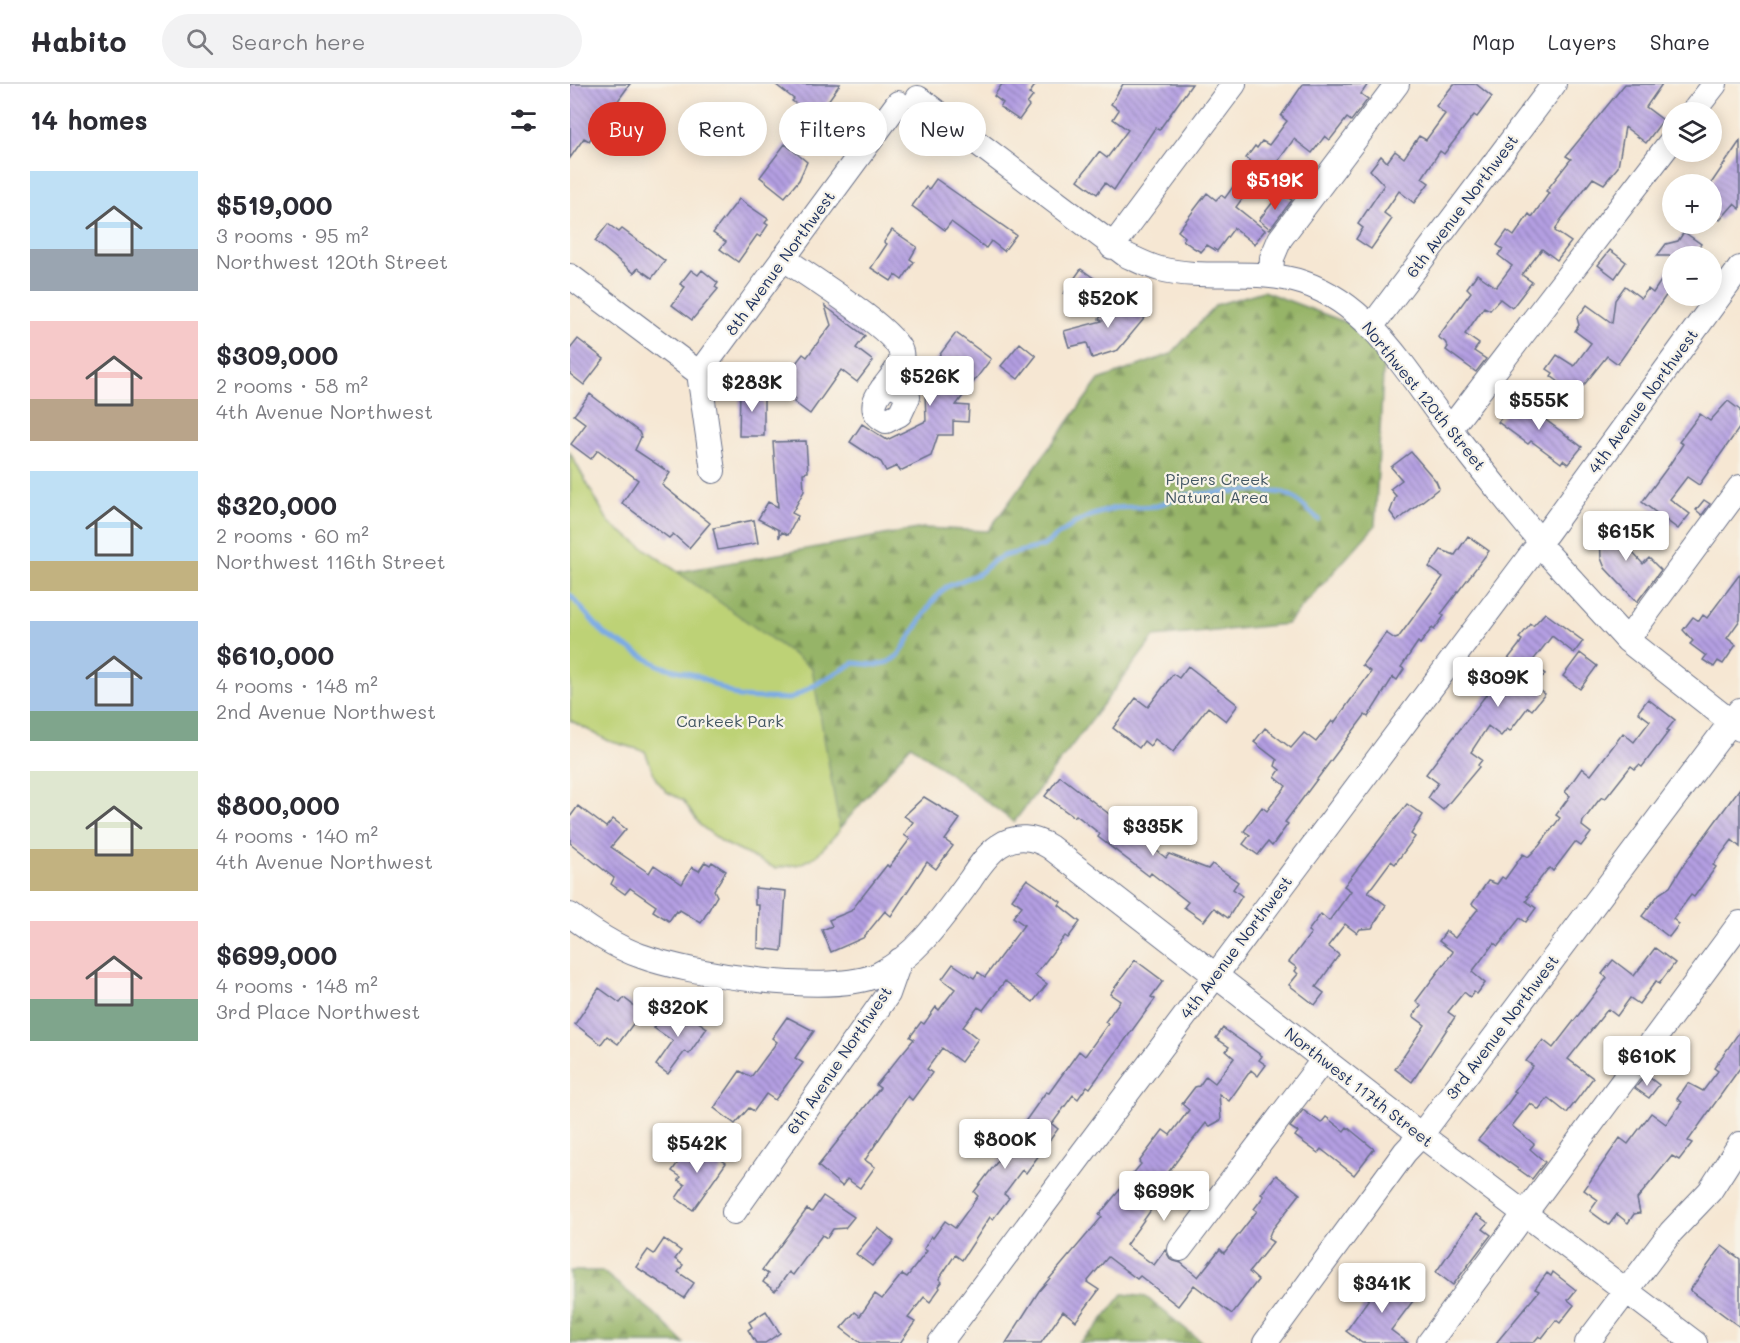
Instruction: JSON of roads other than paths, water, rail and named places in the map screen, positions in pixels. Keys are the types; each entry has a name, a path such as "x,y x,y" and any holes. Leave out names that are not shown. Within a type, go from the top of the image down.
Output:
{"street":[{"path":"1112,247 1234,84"},
{"path":"1271,275 1272,258 1280,239 1397,84"},
{"name":"6th Avenue Northwest","path":"1371,327 1554,84"},
{"path":"1701,102 1715,84"},
{"name":"Northwest 120th Street","path":"907,92 1112,247 1126,255 1160,269 1271,275 1318,288 1344,303 1371,327 1540,544 1627,640 1737,720"},
{"name":"8th Avenue Northwest","path":"699,373 907,92"},
{"path":"1450,429 1662,153"},
{"path":"783,258 876,323 897,344 901,360 895,374 882,389"},
{"name":"4th Avenue Northwest","path":"940,1343 1540,544 1740,268"},
{"path":"570,276 699,373 713,471"},
{"path":"1627,640 1740,487"},
{"name":"3rd Avenue Northwest","path":"1265,1343 1405,1152 1421,1136 1737,720"},
{"name":"Northwest 117th Street","path":"900,960 922,942 993,851 1006,842 1032,838 1050,847 1421,1136 1695,1343"},
{"path":"570,915 609,941 642,957 737,976 810,984 849,982 873,977 900,960"},
{"path":"1429,1343 1740,923"},
{"name":"6th Avenue Northwest","path":"734,1212 888,994 900,960"},
{"path":"1180,1249 1324,1059"},
{"path":"1587,1343 1671,1232 1710,1191 1740,1144"}],"waterway":[{"path":"570,595 604,634 660,666 698,676 739,697 790,699 854,663 877,665 889,662 899,655 932,602 946,587 980,573 1003,556 1043,546 1075,523 1090,516 1115,508 1157,506 1183,495 1256,490 1284,493 1295,498 1318,519"}],"park label":[{"name":"Pipers Creek Natural Area","path":"1217,488"},
{"name":"Carkeek Park","path":"730,721"}]}
